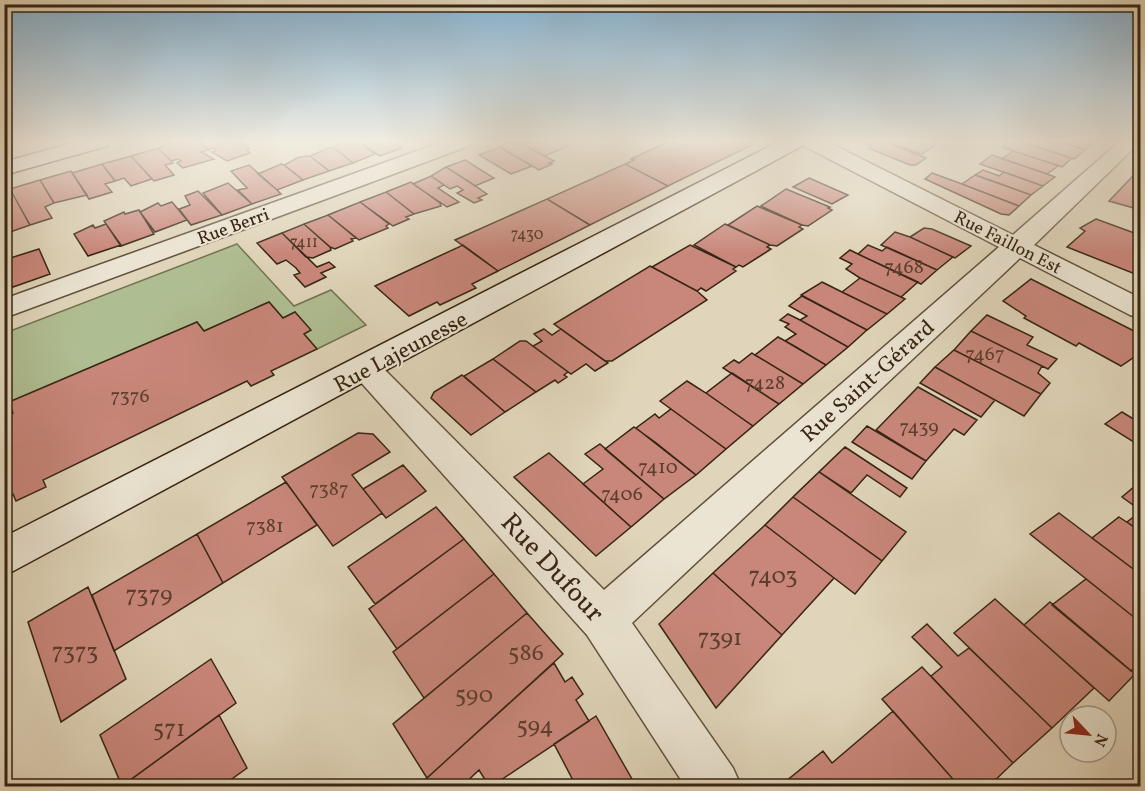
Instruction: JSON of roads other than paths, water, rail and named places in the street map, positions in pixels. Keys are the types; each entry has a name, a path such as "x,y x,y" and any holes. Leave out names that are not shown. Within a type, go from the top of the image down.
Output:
{"street":[{"name":"Rue Berri","path":"4,309 361,179"},
{"name":"Rue Lajeunesse","path":"4,558 725,179"},
{"name":"Rue Faillon Est","path":"884,179 1140,309"},
{"name":"Rue Saint-Gérard","path":"603,620 1016,245 1099,179"},
{"name":"Rue Dufour","path":"365,369 603,620 715,786"}]}
